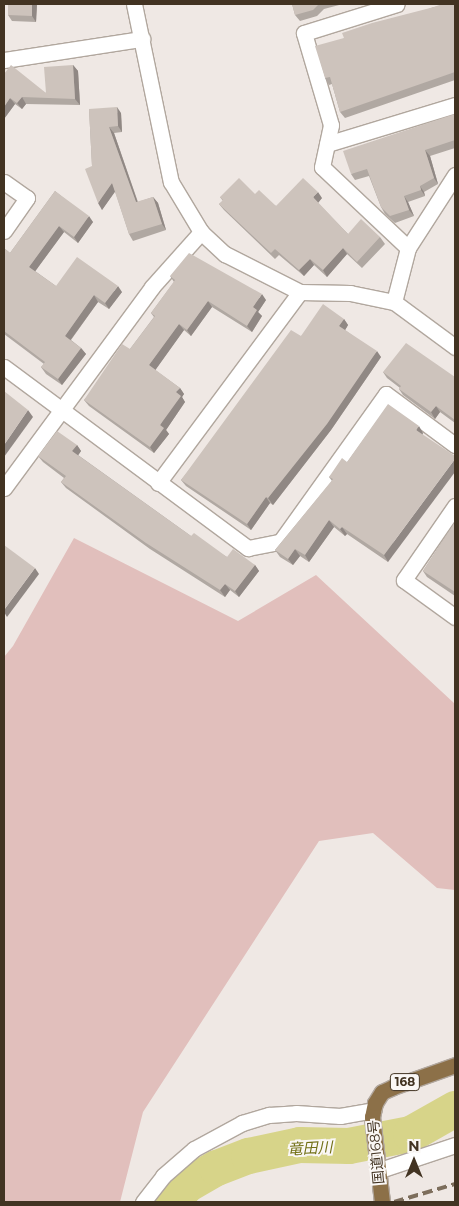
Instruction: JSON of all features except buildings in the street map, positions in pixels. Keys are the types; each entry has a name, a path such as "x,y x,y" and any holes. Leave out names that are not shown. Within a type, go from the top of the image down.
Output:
{"highway":[{"name":"国道168号","path":"382,1202 379,1190 379,1162 373,1114 382,1092 455,1065"}],"street":[{"path":"134,4 171,182 201,232 225,254 300,292 350,293 394,302 455,347"},
{"path":"397,4 304,33 331,125 322,167 408,248"},
{"path":"4,60 142,39"},
{"path":"327,144 455,105"},
{"path":"394,302 408,248 455,175"},
{"path":"4,182 27,198 4,231"},
{"path":"4,488 152,287 201,232"},
{"path":"158,483 300,292"},
{"path":"4,367 248,548 280,542 386,394 455,445"},
{"path":"455,506 404,580 455,617"},
{"path":"143,1202 163,1176 194,1149 242,1123 269,1115 340,1116 373,1114"},
{"path":"379,1162 455,1145"}],"shaded area":[{"path":"74,538 238,621 316,575 455,704 455,890 437,888 373,833 319,841 143,1112 120,1202 4,1202 4,657 13,646"}],"waterway":[{"name":"竜田川","path":"172,1202 187,1185 217,1168 249,1156 300,1145 349,1146 411,1134 455,1109"}],"railway":[{"path":"394,1202 455,1184"}]}
